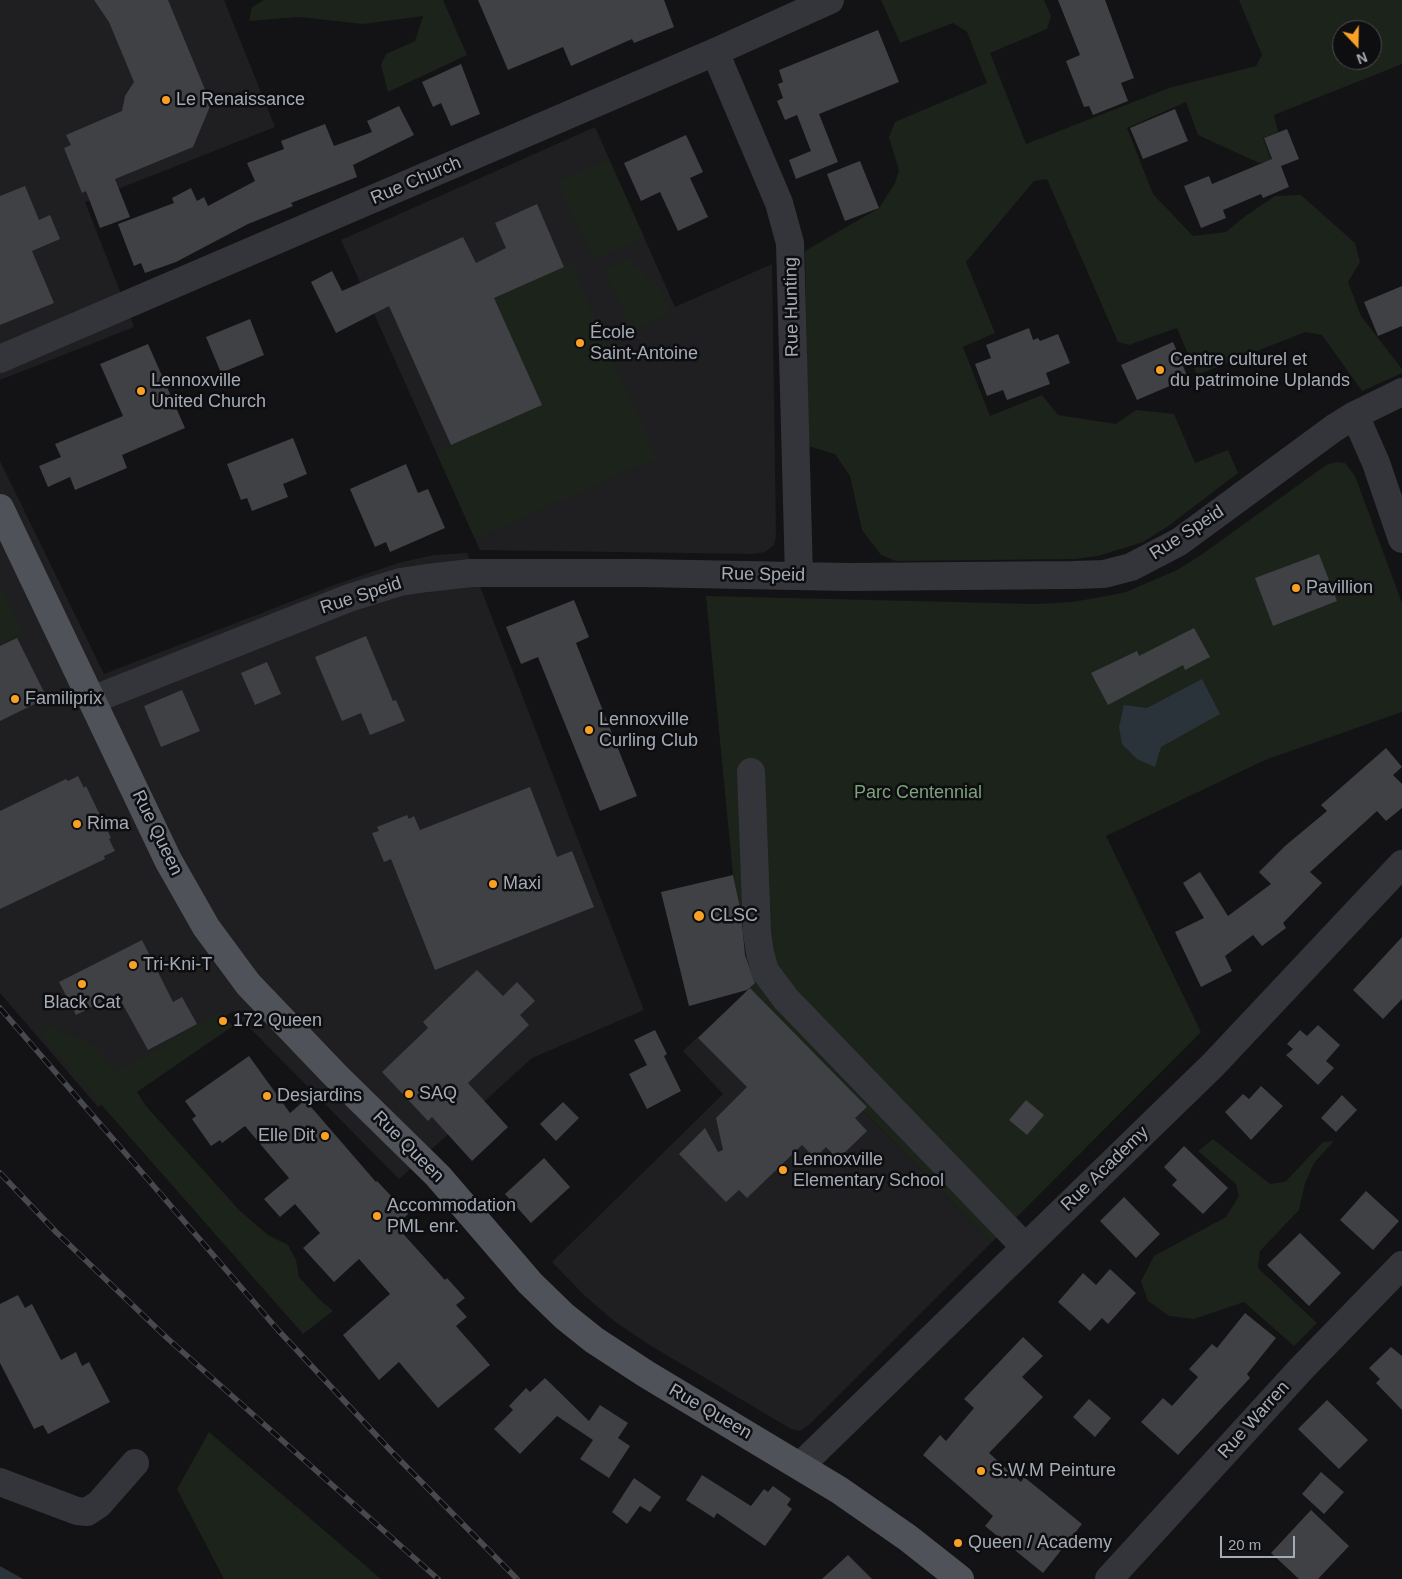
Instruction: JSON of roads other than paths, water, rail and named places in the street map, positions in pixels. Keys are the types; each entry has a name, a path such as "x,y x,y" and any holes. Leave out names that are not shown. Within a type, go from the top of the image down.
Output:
{"main road":[{"name":"Rue Queen","path":"0,508 7,542 92,700 188,898 227,958 253,990 335,1075 438,1176 530,1283 564,1316 594,1340 646,1374 800,1466 908,1538 960,1579"}],"street":[{"name":"Rue Church","path":"0,359 715,52 830,0"},
{"name":"Rue Hunting","path":"715,52 782,212 790,243 800,576"},
{"name":"Rue Speid","path":"92,700 325,607 400,582 471,573 640,572 800,576 1104,574 1132,567 1179,542 1316,441 1355,415 1402,392"},
{"path":"1355,415 1376,463 1402,539"},
{"path":"751,772 757,933 765,971 786,999 1025,1247"},
{"name":"Rue Academy","path":"800,1466 1213,1065 1402,864"},
{"name":"Rue Warren","path":"1109,1579 1320,1348 1402,1265"},
{"path":"0,1482 77,1511 87,1512 100,1504 135,1463"}],"railway":[{"path":"0,1008 278,1330 391,1451 517,1579"},
{"path":"0,1173 56,1232 167,1338 438,1579"}],"place":[{"name":"Le Renaissance","path":"166,100"},
{"name":"École Saint-Antoine","path":"580,343"},
{"name":"Centre culturel et du patrimoine Uplands","path":"1160,370"},
{"name":"Lennoxville United Church","path":"141,391"},
{"name":"Pavillion","path":"1296,588"},
{"name":"Familiprix","path":"15,699"},
{"name":"Lennoxville Curling Club","path":"589,730"},
{"name":"Rima","path":"77,824"},
{"name":"Maxi","path":"493,884"},
{"name":"CLSC","path":"699,916"},
{"name":"Tri-Kni-T","path":"133,965"},
{"name":"Black Cat","path":"82,984"},
{"name":"172 Queen","path":"223,1021"},
{"name":"SAQ","path":"409,1094"},
{"name":"Desjardins","path":"267,1096"},
{"name":"Elle Dit","path":"325,1136"},
{"name":"Lennoxville Elementary School","path":"783,1170"},
{"name":"Accommodation PML enr.","path":"377,1216"},
{"name":"S.W.M Peinture","path":"981,1471"},
{"name":"Queen / Academy","path":"958,1543"}],"park label":[{"name":"Parc Centennial","path":"918,793"}]}
